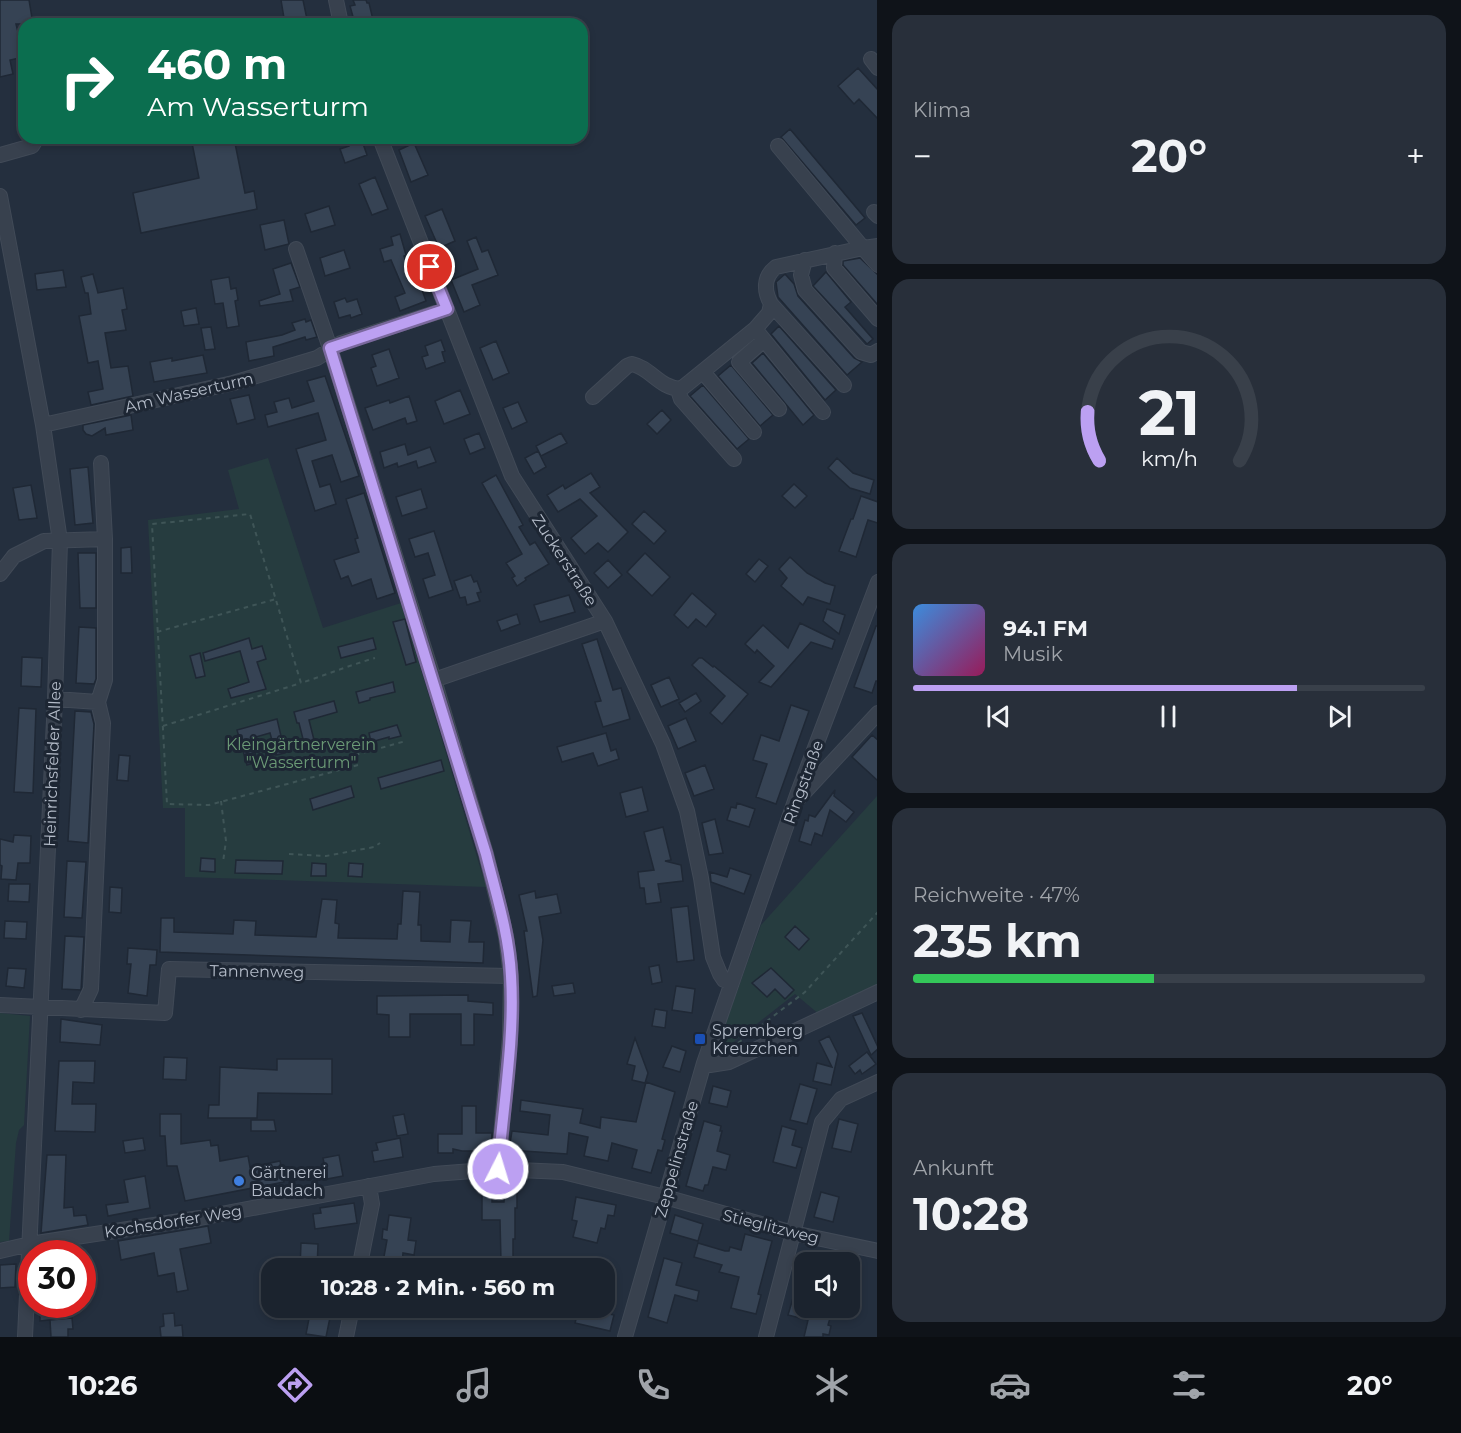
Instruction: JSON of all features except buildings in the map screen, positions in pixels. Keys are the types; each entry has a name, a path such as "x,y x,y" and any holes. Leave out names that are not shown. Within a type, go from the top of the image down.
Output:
{"street":[{"path":"336,0 340,18"},
{"path":"0,155 33,144"},
{"name":"Zuckerstraße","path":"382,144 512,476 605,621 663,744 687,811 702,878 713,957 724,980 731,983"},
{"path":"778,146 870,247 877,263"},
{"name":"Heinrichsfelder Allee","path":"0,196 43,425 60,541 56,699 30,1240"},
{"path":"844,385 771,304 766,289 769,274 776,267 870,247"},
{"path":"296,249 330,348 434,680 486,854 506,936 511,976 510,1037 498,1169"},
{"path":"835,254 834,268 877,319"},
{"path":"805,260 801,275 806,290 861,352 871,355 877,352"},
{"path":"739,362 760,334 771,304"},
{"name":"Am Wasserturm","path":"43,425 232,383 317,358 330,348 447,309"},
{"path":"734,459 681,399 679,393 729,350 760,334"},
{"path":"760,334 823,412"},
{"path":"729,350 779,409"},
{"path":"593,397 632,364 643,368 666,386 681,389"},
{"path":"704,372 754,432"},
{"path":"81,1010 91,989 103,723 98,702 105,680 105,539 101,463"},
{"path":"0,574 14,556 44,541 105,539"},
{"name":"Ringstraße","path":"731,983 795,803 877,585"},
{"path":"434,680 605,621"},
{"path":"56,699 98,702"},
{"path":"795,803 877,714"},
{"name":"Tannenweg","path":"0,1005 165,1013 169,969 511,976"},
{"name":"Zeppelinstraße","path":"625,1337 704,1064 731,983"},
{"path":"704,1064 729,1062 877,992"},
{"path":"766,1337 822,1122 841,1099 877,1082"},
{"name":"Kochsdorfer Weg","path":"56,1240 200,1218 434,1174 498,1169 563,1172 665,1197"},
{"path":"361,1258 372,1204 369,1186"},
{"name":"Stieglitzweg","path":"665,1197 793,1233 877,1251"},
{"name":"Kochsdorfer Weg","path":"0,1251 18,1247"},
{"name":"Heinrichsfelder Allee","path":"25,1337 26,1318"},
{"path":"346,1337 350,1318"}],"path":[{"path":"301,682 250,514 152,524 167,804 209,804 358,765"},
{"path":"157,632 276,599"},
{"path":"163,726 375,658"},
{"path":"355,755 406,741"},
{"path":"221,801 226,841 224,862"},
{"path":"289,854 326,856 374,848 380,843"},
{"path":"730,1049 805,992 877,913"}],"green space":[{"name":"Kleingärtnerverein \"Wasserturm\"","path":"268,458 323,628 401,603 486,887 185,877 185,808 163,808 148,520 239,509 228,470"},
{"path":"877,796 877,985 820,1015 795,994 722,1051 717,1047 761,925"},
{"path":"0,1013 30,1016 24,1125 19,1130 16,1143 9,1241 0,1242"}],"place":[{"name":"Spremberg Kreuzchen","path":"700,1039"},
{"name":"Gärtnerei Baudach","path":"239,1181"}],"route":[{"path":"430,267 447,309 330,348 434,680 486,854 506,936 511,976 510,1037 498,1169"}]}
